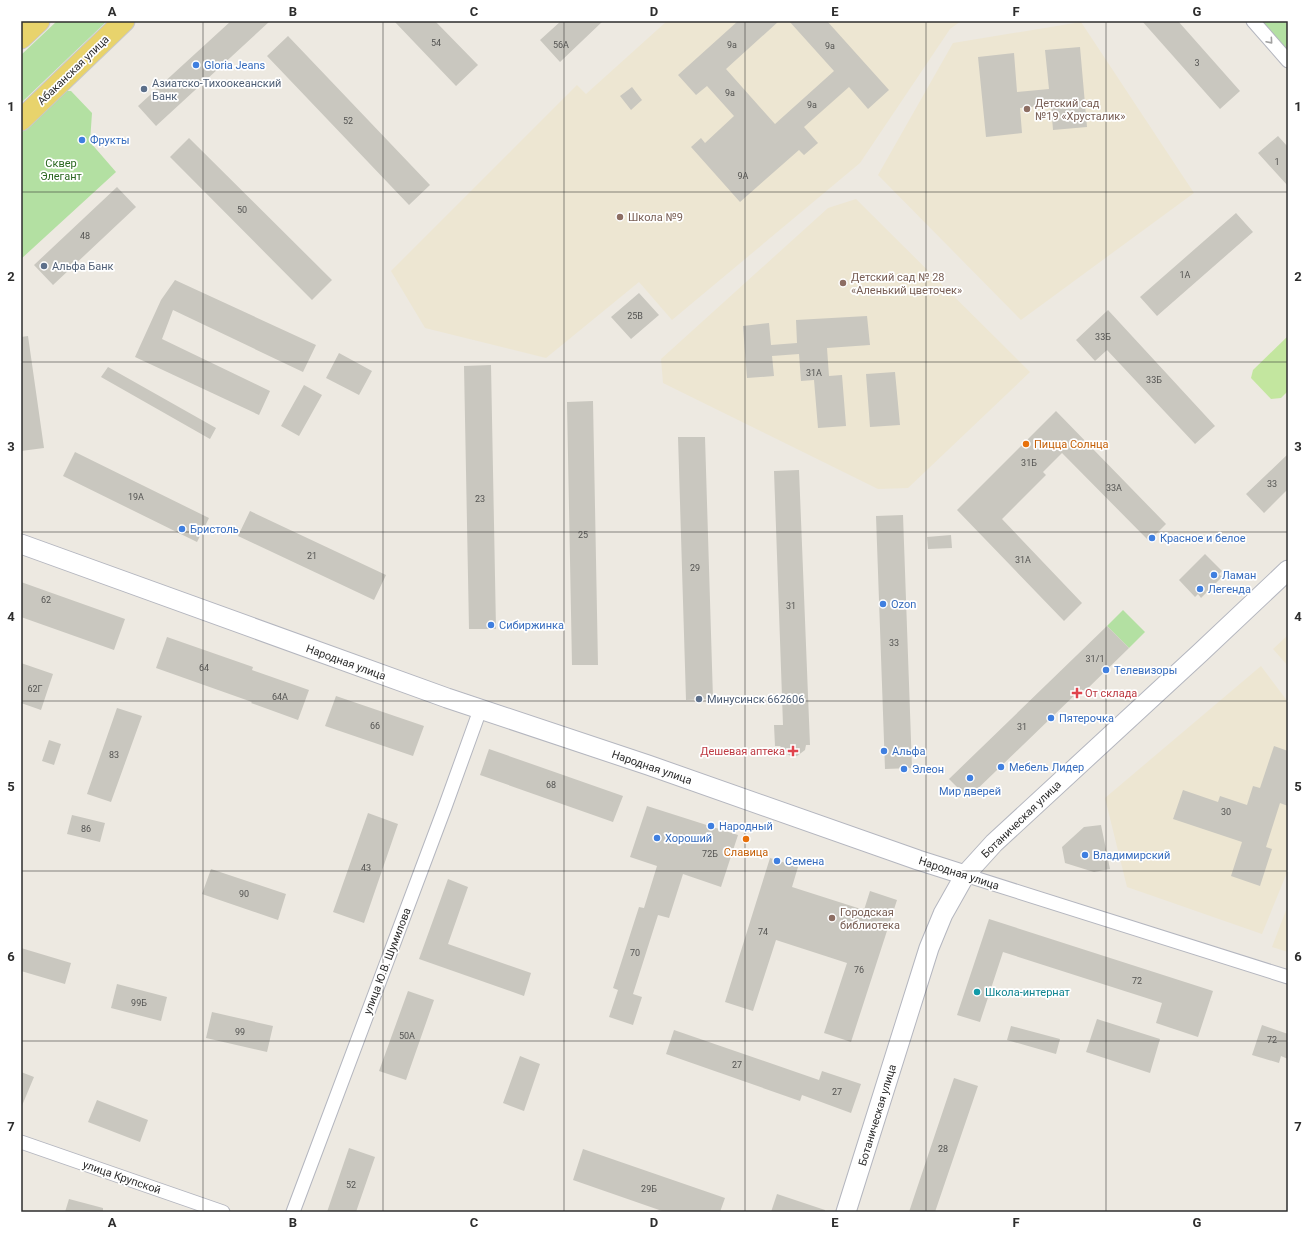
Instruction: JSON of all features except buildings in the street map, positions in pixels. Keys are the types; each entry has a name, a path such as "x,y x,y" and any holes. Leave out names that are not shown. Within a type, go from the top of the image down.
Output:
{"main road":[{"path":"21,38 39,21"},
{"name":"Абаканская улица","path":"21,120 124,21"}],"street":[{"path":"1253,21 1288,61"},
{"name":"Народная улица","path":"21,544 480,710 648,765 918,860 1288,977"},
{"name":"Ботаническая улица","path":"846,1212 929,948 943,914 965,875 994,843 1288,570"},
{"name":"улица Ю.В. Шумилова","path":"293,1212 480,710"},
{"name":"улица Крупской","path":"21,1142 223,1212"}],"shaded area":[{"name":"Школа №9","path":"667,21 961,21 950,29 860,163 672,320 639,282 546,358 425,328 391,271 577,85 586,94"},
{"name":"Детский сад №19 «Хрусталик»","path":"1081,22 1194,193 1021,320 878,175 953,43"},
{"name":"Детский сад № 28 «Аленький цветочек»","path":"856,199 1030,372 908,488 878,489 663,383 661,359 828,208"},
{"path":"1288,635 1288,666 1273,649"},
{"path":"1261,666 1288,702 1288,870 1262,934 1127,887 1105,798"},
{"path":"1288,905 1288,952 1272,947"}],"green space":[{"path":"57,21 107,21 21,103 21,55"},
{"path":"1256,21 1284,21 1288,25 1288,56"},
{"name":"Сквер Элегант","path":"65,91 71,91 92,113 90,142 116,172 21,259 21,133"},
{"path":"1288,336 1288,391 1281,398 1271,399 1251,378 1253,370"},
{"path":"1123,610 1145,632 1129,648 1107,626"}],"place":[{"name":"Gloria Jeans","path":"196,65"},
{"name":"Азиатско-Тихоокеанский Банк","path":"144,89"},
{"name":"Детский сад №19 «Хрусталик»","path":"1027,109"},
{"name":"Фрукты","path":"82,140"},
{"name":"Школа №9","path":"620,217"},
{"name":"Альфа Банк","path":"44,266"},
{"name":"Детский сад № 28 «Аленький цветочек»","path":"843,283"},
{"name":"Пицца Солнца","path":"1026,444"},
{"name":"Бристоль","path":"182,529"},
{"name":"Красное и белое","path":"1152,538"},
{"name":"Ламан","path":"1214,575"},
{"name":"Легенда","path":"1200,589"},
{"name":"Ozon","path":"883,604"},
{"name":"Сибиржинка","path":"491,625"},
{"name":"Телевизоры","path":"1106,670"},
{"name":"От склада","path":"1077,693"},
{"name":"Минусинск 662606","path":"699,699"},
{"name":"Пятерочка","path":"1051,718"},
{"name":"Дешевая аптека","path":"793,751"},
{"name":"Альфа","path":"884,751"},
{"name":"Мебель Лидер","path":"1001,767"},
{"name":"Элеон","path":"904,769"},
{"name":"Мир дверей","path":"970,778"},
{"name":"Народный","path":"711,826"},
{"name":"Хороший","path":"657,838"},
{"name":"Славица","path":"746,839"},
{"name":"Владимирский","path":"1085,855"},
{"name":"Семена","path":"777,861"},
{"name":"Городская библиотека","path":"832,918"},
{"name":"Школа-интернат","path":"977,992"}]}
